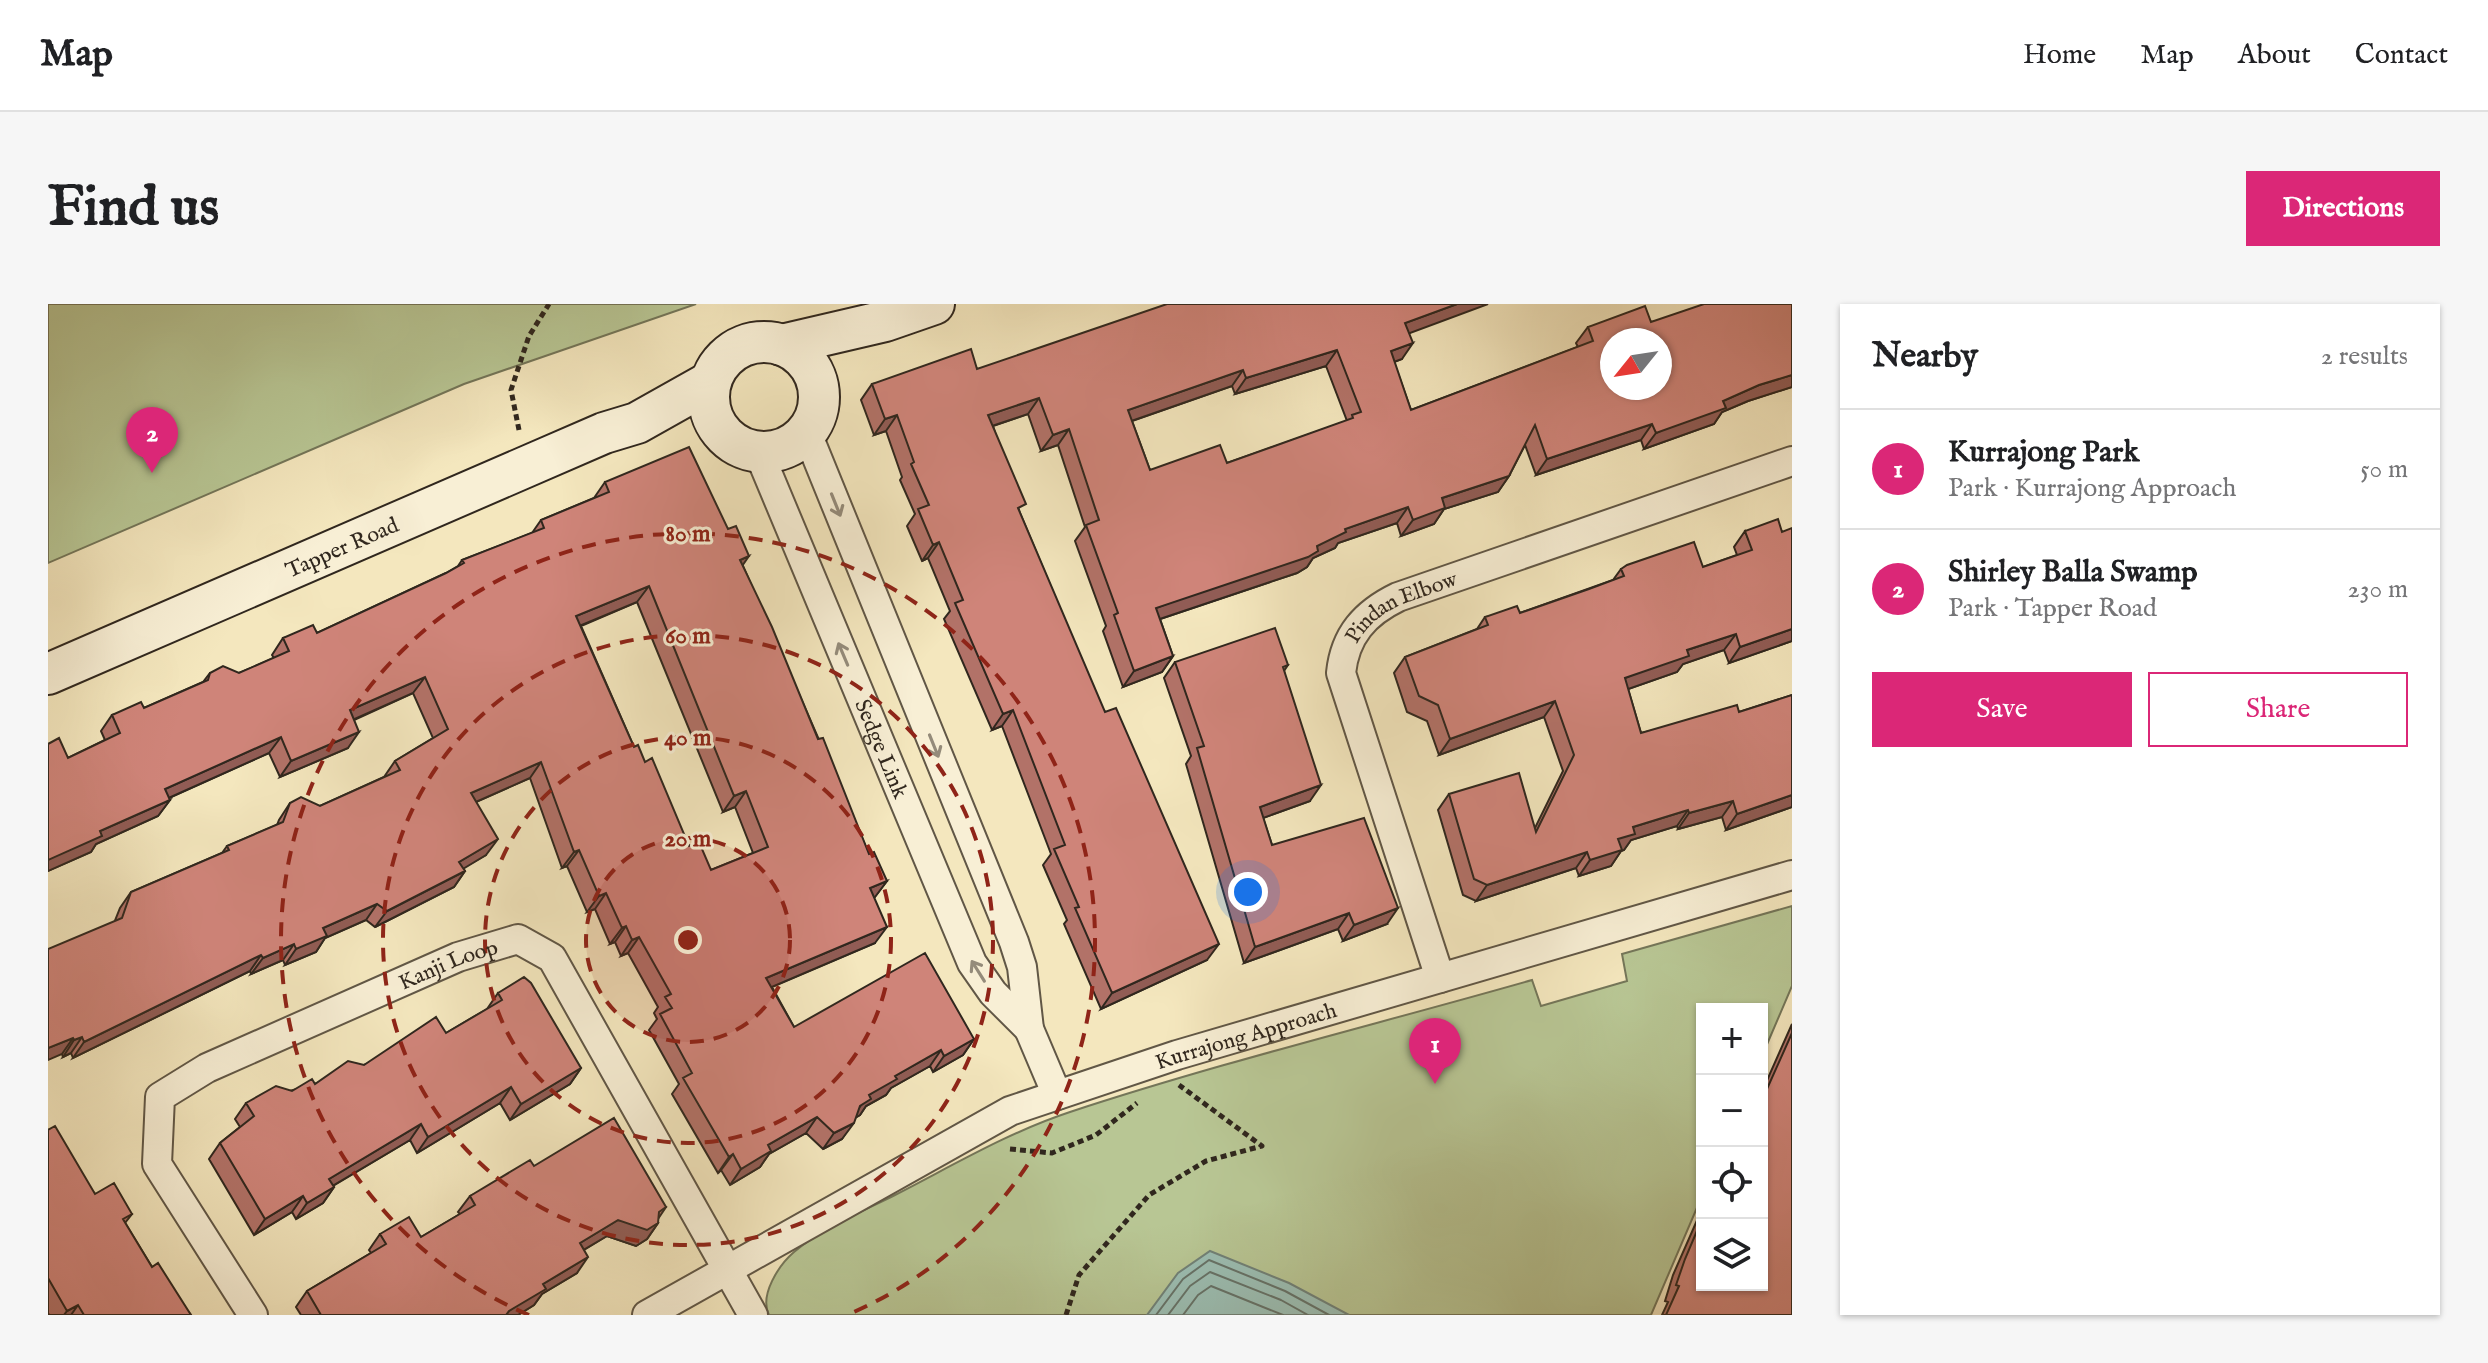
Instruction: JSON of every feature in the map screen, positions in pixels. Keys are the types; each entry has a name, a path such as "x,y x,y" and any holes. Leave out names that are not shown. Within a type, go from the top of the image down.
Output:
{"street":[{"path":"782,345 798,354 811,369 818,387 817,410 807,433 779,451 759,453 739,447 723,435 710,410 710,382 722,360 737,348 755,342 782,345 885,321 934,304"},
{"path":"818,387 885,321"},
{"name":"Tapper Road","path":"48,674 527,466 637,423 710,382"},
{"name":"Tapper Road","path":"637,423 723,435"},
{"name":"Sedge Link","path":"807,433 1014,942 1022,967 1029,1029 1057,1095"},
{"name":"Sedge Link","path":"759,453 972,963 993,993 1029,1029"},
{"name":"Pindan Elbow","path":"1440,978 1341,673 1346,649 1359,623 1375,608 1398,597 1792,461"},
{"name":"Kurrajong Approach","path":"728,1270 1010,1111 1177,1055 1792,875"},
{"name":"Kanji Loop","path":"253,1315 157,1164 160,1097 207,1068 458,957 518,939 552,958 728,1270"},
{"path":"647,1315 728,1270 753,1315"}],"path":[{"path":"527,466 511,390 529,336 549,304"},
{"path":"1066,1315 1079,1275 1149,1195 1206,1161 1262,1146 1172,1080"},
{"path":"1001,1150 1052,1153 1096,1135 1148,1096"}],"green space":[{"path":"48,304 696,304 464,384 48,563"},
{"path":"1792,906 1792,986 1768,1042 1768,1003 1696,1003 1696,1210 1651,1315 769,1315 767,1299 772,1281 788,1258 806,1243 843,1220 1025,1129 1185,1076 1532,980 1541,1006 1627,981 1622,954"}],"water":[{"path":"1210,1251 1289,1283 1349,1315 1147,1315 1178,1273"}],"building":[{"path":"1167,304 1457,304 1405,323 1413,343 1391,351 1411,410 1593,341 1588,327 1645,306 1651,322 1704,304 1792,304 1792,375 1723,401 1726,408 1656,433 1652,424 1547,459 1535,425 1509,476 1442,498 1445,508 1413,520 1408,507 1345,529 1346,532 1317,546 1318,551 1308,557 1156,608 1173,656 1134,671 1114,615 1118,613 1086,525 1099,520 1069,429 1053,435 1039,398 988,415 1026,504 1018,508 1105,712 1116,708 1219,944 1112,993 1075,908 1079,907 1054,849 1065,845 1013,710 1003,714 955,603 963,600 939,542 933,545 918,509 929,505 911,464 914,462 897,415 885,419 872,384 971,349 977,369","holes":["1337,350 1361,412 1352,415 1353,418 1227,463 1220,445 1150,470 1128,410 1243,370 1246,378"]},
{"path":"689,447 728,529 736,526 749,556 740,560 772,627 818,739 823,738 869,854 874,852 887,881 870,888 887,927 766,978 794,1027 925,953 974,1039 944,1056 941,1050 895,1076 897,1079 869,1095 871,1099 860,1106 854,1123 834,1133 817,1117 768,1145 771,1151 741,1169 733,1154 729,1157 683,1078 692,1073 660,1014 672,1008 665,997 671,994 639,937 632,940 626,926 622,928 606,893 599,896 579,850 574,852 541,762 471,793 498,839 459,862 465,871 387,911 377,904 323,928 327,936 296,949 294,944 263,958 261,955 84,1042 82,1037 73,1038 48,1048 48,949 122,918 131,892 229,850 227,846 283,822 290,803 301,797 320,806 400,770 395,761 448,729 425,677 350,710 359,732 291,761 281,737 165,789 170,800 100,831 102,836 48,860 48,744 59,738 68,758 120,733 112,715 141,702 144,708 208,680 210,673 223,666 239,673 289,651 283,638 313,625 317,633 446,573 464,563 462,560 544,528 541,520 609,492 605,482","holes":["649,586 734,796 746,791 768,847 711,870 699,842 689,846 652,758 645,762 638,745 634,747 576,616"]},
{"path":"1778,519 1782,532 1792,528 1792,629 1740,647 1736,634 1687,650 1689,656 1625,678 1641,733 1737,705 1739,712 1792,695 1792,795 1737,814 1733,801 1689,813 1688,810 1633,827 1635,834 1618,839 1622,850 1590,860 1587,852 1487,885 1474,879 1449,794 1519,773 1536,832 1574,755 1555,701 1450,739 1438,705 1419,696 1405,657 1488,625 1485,617 1517,606 1520,613 1589,589 1624,576 1621,569 1627,565 1694,542 1703,567 1752,550 1745,531"},
{"path":"1275,628 1288,665 1283,667 1321,785 1260,807 1272,845 1364,818 1398,908 1354,925 1349,913 1255,947 1197,748 1204,746 1175,662"},
{"path":"524,977 531,983 581,1068 521,1104 511,1087 428,1137 421,1124 329,1179 334,1187 307,1203 303,1196 265,1219 220,1143 254,1116 246,1103 276,1086 292,1091 312,1079 315,1084 348,1061 364,1065 436,1017 446,1033 502,1000 498,993"},
{"path":"1792,1033 1792,1315 1666,1315 1696,1233 1696,1291 1768,1291 1768,1087"},
{"path":"614,1118 666,1207 659,1212 658,1223 647,1230 618,1220 580,1243 588,1257 543,1284 546,1289 506,1315 321,1315 307,1291 386,1244 380,1234 409,1217 421,1237 475,1205 470,1196 530,1160 534,1166"},
{"path":"55,1126 95,1194 114,1183 132,1214 123,1219 152,1267 158,1263 191,1315 84,1315 78,1305 67,1311 48,1278 48,1130"}],"place":[{"name":"Shirley Balla Swamp","path":"152,473"},
{"name":"Kurrajong Park","path":"1435,1084"}]}
